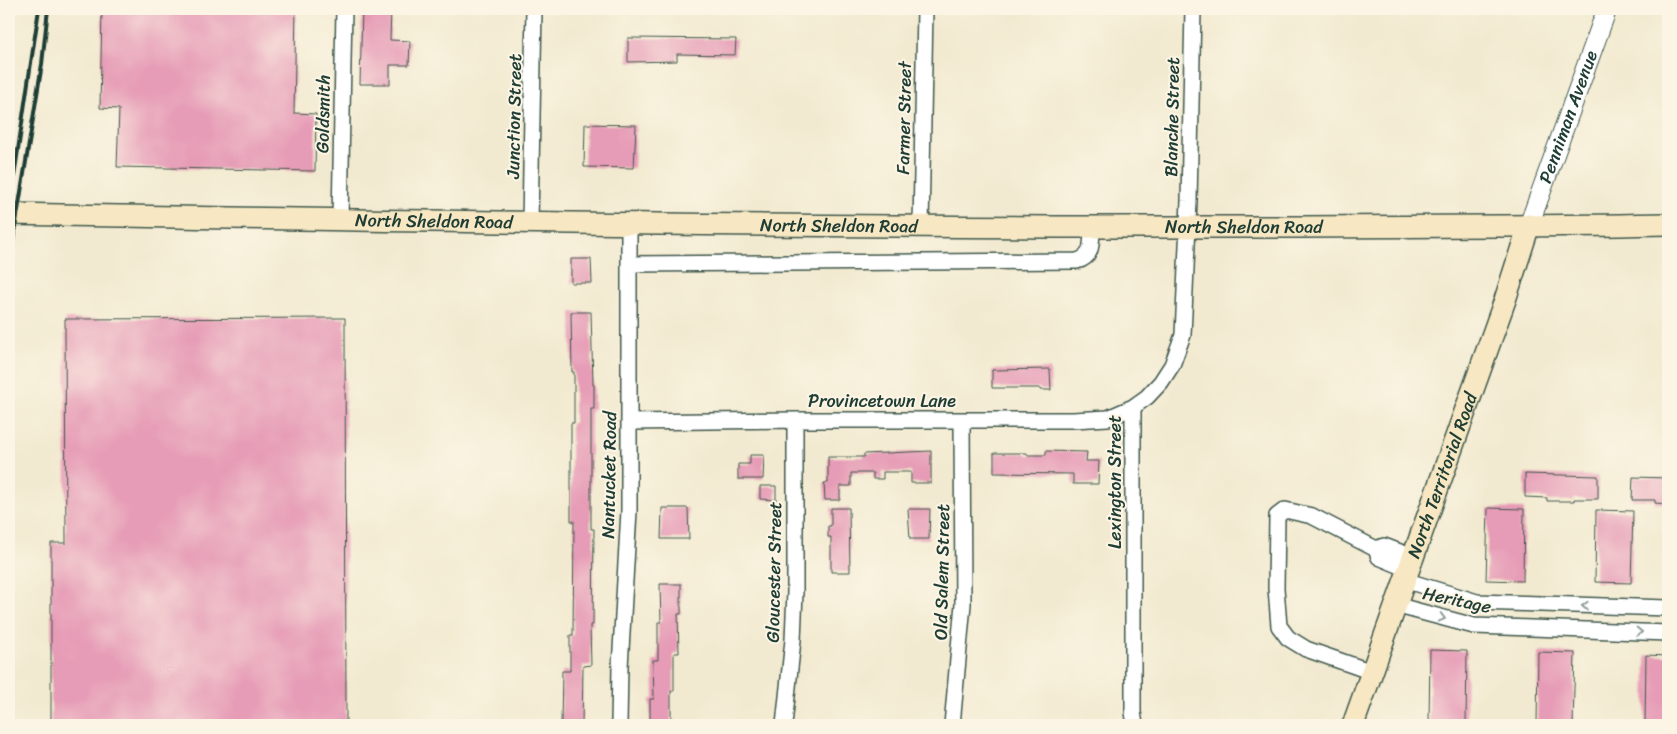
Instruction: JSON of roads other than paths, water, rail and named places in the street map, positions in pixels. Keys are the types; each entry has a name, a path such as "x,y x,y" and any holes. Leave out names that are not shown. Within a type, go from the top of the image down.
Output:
{"main road":[{"name":"North Sheldon Road","path":"9,214 530,223 921,227 1432,227 1668,224"},
{"name":"North Territorial Road","path":"1353,725 1529,226"}],"street":[{"name":"Goldsmith","path":"340,220 344,9"},
{"name":"Junction Street","path":"530,223 534,9"},
{"name":"Farmer Street","path":"921,227 925,9"},
{"name":"Blanche Street","path":"1187,227 1193,9"},
{"name":"Penniman Avenue","path":"1529,226 1607,9"},
{"name":"Nantucket Road","path":"619,725 620,666 629,511 629,224"},
{"path":"629,264 1077,261 1086,257 1091,251 1092,227"},
{"name":"Lexington Street","path":"1135,725 1133,407 1147,397 1161,382 1172,365 1180,347 1184,323 1187,227"},
{"name":"Provincetown Lane","path":"630,422 1073,420 1108,418 1133,407"},
{"name":"Gloucester Street","path":"784,725 795,592 795,420"},
{"name":"Old Salem Street","path":"952,725 963,604 962,420"},
{"name":"Heritage","path":"1372,672 1306,649 1288,638 1279,626 1276,588 1277,516 1285,510 1312,516 1376,549 1379,557 1477,602 1668,608"},
{"name":"Heritage","path":"1395,604 1474,626 1668,633"},
{"name":"Heritage","path":"1512,628 1513,604"},
{"path":"1610,631 1612,607"}],"railway":[{"path":"12,190 39,9"},
{"path":"9,265 42,64 48,9"}]}
